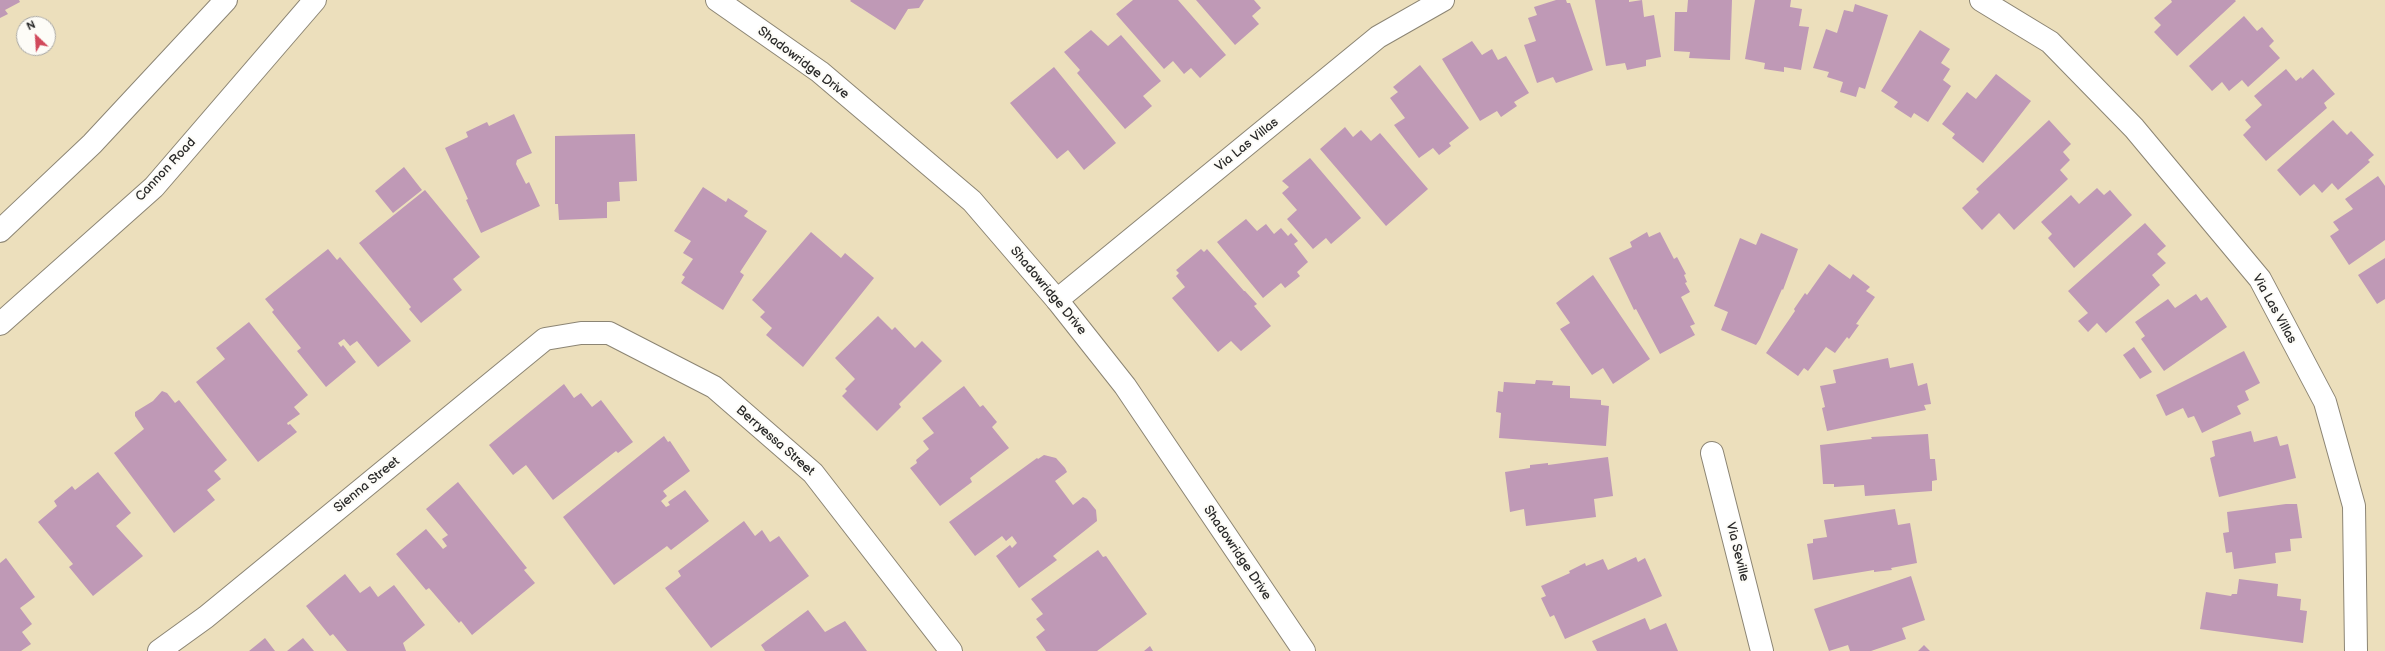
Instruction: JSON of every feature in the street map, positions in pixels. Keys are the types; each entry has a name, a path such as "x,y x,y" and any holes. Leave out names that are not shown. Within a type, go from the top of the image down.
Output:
{"street":[{"path":"0,231 92,144 226,0"},
{"name":"Cannon Road","path":"0,324 154,186 315,0"},
{"name":"Via Las Villas","path":"1057,300 1378,37 1443,0"},
{"name":"Via Las Villas","path":"1981,0 2050,42 2134,128 2260,279 2325,402 2354,506 2356,651"},
{"name":"Shadowridge Drive","path":"730,4 820,72 972,202 1057,300 1125,386 1304,651"},
{"name":"Berryessa Street","path":"582,333 609,332 714,387 813,473 951,651"},
{"name":"Sienna Street","path":"159,651 206,617 545,339 582,333"},
{"name":"Via Seville","path":"1712,453 1762,651"}],"building":[{"path":"0,0 19,0 20,2 5,10 8,14 0,18"},
{"path":"924,0 919,8 908,9 895,30 850,1"},
{"path":"1133,0 1178,0 1226,55 1200,78 1191,68 1184,74 1173,61 1164,69 1116,14"},
{"path":"1196,0 1254,0 1261,8 1252,16 1259,24 1235,45"},
{"path":"1556,0 1566,0 1567,3 1570,3 1593,70 1556,83 1553,77 1537,83 1524,45 1536,41 1528,18 1537,15 1534,7"},
{"path":"1595,0 1629,0 1629,2 1642,0 1644,17 1654,15 1661,57 1646,60 1646,66 1627,70 1625,63 1606,66"},
{"path":"1688,0 1732,0 1730,60 1689,58 1690,52 1674,51 1675,12 1687,12"},
{"path":"1755,0 1791,0 1790,7 1802,9 1799,26 1809,27 1801,70 1784,67 1784,72 1764,69 1765,63 1745,59"},
{"path":"2171,0 2236,1 2177,56 2154,32 2161,25 2154,18 2172,2"},
{"path":"1855,4 1888,15 1865,89 1859,87 1856,97 1840,92 1843,82 1827,77 1829,72 1813,68 1826,29 1837,33 1844,10 1853,12"},
{"path":"2244,16 2257,31 2262,27 2274,41 2269,46 2280,58 2248,87 2242,80 2229,91 2222,82 2212,91 2189,66"},
{"path":"1091,30 1108,46 1121,35 1161,81 1143,96 1152,106 1125,129 1077,73 1080,70 1064,52"},
{"path":"1920,30 1950,49 1941,63 1950,69 1943,80 1951,86 1928,122 1914,113 1911,118 1894,107 1898,102 1881,91"},
{"path":"1472,41 1482,55 1492,49 1498,60 1506,56 1529,93 1514,102 1517,106 1501,117 1497,111 1480,121 1442,59"},
{"path":"1420,65 1469,128 1449,143 1451,146 1439,155 1433,148 1419,158 1394,125 1405,118 1390,98 1398,92 1393,87"},
{"path":"1054,67 1116,143 1084,170 1068,150 1057,159 1010,103"},
{"path":"2286,69 2296,81 2301,77 2302,79 2313,69 2335,94 2324,103 2327,108 2266,161 2243,135 2251,127 2245,120 2262,105 2254,96"},
{"path":"1996,74 2031,101 1983,163 1952,138 1955,134 1942,124 1967,92 1976,99"},
{"path":"514,114 532,153 517,160 516,164 526,184 529,182 540,206 481,233 466,200 468,199 445,148 468,137 466,132 487,122 489,126"},
{"path":"2049,120 2071,144 2063,152 2070,160 2060,170 2068,179 2014,230 1999,213 1982,230 1962,208 1979,192 1976,189"},
{"path":"2333,120 2347,135 2351,131 2374,155 2368,160 2370,162 2338,190 2332,183 2322,193 2314,184 2300,196 2277,170"},
{"path":"1345,127 1353,137 1361,130 1371,141 1380,133 1428,189 1386,226 1320,149"},
{"path":"635,134 637,181 619,182 620,201 607,202 607,218 559,220 558,204 555,204 555,136"},
{"path":"1310,158 1361,218 1331,244 1326,238 1313,249 1287,219 1297,210 1282,193 1289,187 1282,181"},
{"path":"404,167 422,190 393,213 375,191"},
{"path":"2378,176 2385,186 2385,240 2349,265 2330,236 2339,230 2333,222 2353,209 2345,199"},
{"path":"703,187 726,202 728,198 748,211 744,216 767,231 740,272 744,275 723,310 681,283 685,277 682,275 693,259 683,253 691,241 674,231"},
{"path":"2097,188 2104,195 2110,190 2132,215 2074,268 2048,238 2052,234 2041,222 2071,195 2079,204"},
{"path":"425,190 480,257 453,279 462,290 421,323 409,309 411,307 359,243"},
{"path":"1246,219 1257,231 1266,224 1274,234 1281,228 1288,236 1291,233 1298,241 1294,244 1308,262 1297,272 1300,276 1285,288 1281,283 1263,298 1217,242"},
{"path":"2145,223 2166,246 2157,254 2166,263 2152,275 2160,285 2106,333 2097,323 2088,332 2078,321 2088,313 2068,291"},
{"path":"811,232 841,258 845,253 874,278 803,367 766,335 772,328 760,317 765,312 752,300"},
{"path":"1647,232 1649,237 1660,232 1674,259 1677,257 1686,274 1684,275 1687,282 1685,283 1690,292 1681,297 1695,324 1690,326 1695,335 1660,354 1636,309 1634,310 1609,258 1632,247 1630,242"},
{"path":"1761,233 1798,249 1783,290 1782,289 1756,345 1721,330 1728,312 1714,306 1740,238 1756,245"},
{"path":"328,249 337,260 340,257 411,341 378,367 357,341 350,346 344,339 338,343 341,347 343,345 356,362 326,387 297,351 301,348 272,312 274,310 265,299"},
{"path":"1201,249 1204,252 1207,249 1257,304 1254,306 1271,326 1241,351 1231,341 1218,352 1172,298 1185,287 1176,276 1179,273 1176,270"},
{"path":"2385,258 2385,299 2377,304 2358,275"},
{"path":"1829,264 1850,279 1853,274 1870,287 1866,291 1875,297 1856,324 1859,325 1849,339 1847,337 1835,353 1826,347 1808,371 1804,368 1798,376 1766,353 1795,311 1794,309 1805,293 1807,295"},
{"path":"1593,275 1650,359 1613,384 1603,368 1592,375 1560,329 1570,323 1556,303"},
{"path":"2196,294 2201,301 2207,297 2227,327 2164,371 2141,339 2145,336 2135,322 2168,299 2175,308"},
{"path":"878,316 892,330 895,327 915,348 922,341 942,361 899,404 901,407 877,431 842,396 847,391 845,389 855,379 835,358"},
{"path":"249,322 308,395 294,407 300,414 287,423 288,425 290,424 297,432 258,462 196,382 225,359 216,348"},
{"path":"2134,347 2152,372 2140,379 2123,355"},
{"path":"2244,351 2260,383 2245,391 2249,400 2237,406 2241,414 2202,433 2194,416 2188,418 2183,408 2166,416 2156,395"},
{"path":"1888,358 1890,368 1913,363 1918,386 1927,383 1931,404 1924,405 1926,410 1827,431 1822,408 1825,407 1820,386 1836,383 1833,370"},
{"path":"1536,380 1553,381 1552,385 1570,386 1570,398 1601,400 1601,405 1609,406 1606,446 1499,438 1501,413 1496,412 1498,391 1503,392 1504,382 1535,384"},
{"path":"564,384 574,398 581,393 592,407 601,400 633,442 618,453 616,451 553,500 526,465 513,475 489,445"},
{"path":"964,386 980,407 983,405 997,422 992,427 1009,448 970,478 972,482 940,506 910,468 917,463 916,460 929,449 923,441 934,433 922,418"},
{"path":"162,391 167,393 175,403 179,400 227,460 214,471 221,479 207,490 215,500 174,533 114,453 144,429 135,416 135,412 153,401"},
{"path":"2251,431 2254,442 2277,436 2280,446 2288,444 2296,478 2219,497 2210,458 2215,456 2212,441"},
{"path":"1928,434 1930,459 1935,459 1937,480 1932,481 1932,491 1865,496 1864,485 1834,487 1834,484 1823,484 1820,445 1872,439 1871,437"},
{"path":"664,436 668,442 670,441 690,471 663,491 667,496 661,501 666,507 670,505 668,502 685,490 709,521 671,550 667,546 614,585 563,517"},
{"path":"1044,455 1056,458 1065,468 1067,472 1055,481 1073,505 1083,497 1087,499 1096,510 1097,521 1053,556 1057,560 1019,588 996,556 1010,545 1012,548 1017,543 1012,536 1006,541 1002,536 975,556 949,522 1037,458 1038,459"},
{"path":"1608,457 1613,496 1594,499 1596,517 1526,526 1524,509 1510,512 1505,472 1530,468 1530,465 1548,463 1548,465"},
{"path":"98,472 131,513 116,526 143,556 93,596 69,567 73,564 38,522 57,506 54,501 72,486 75,490"},
{"path":"458,482 527,568 524,570 535,583 472,635 461,621 459,623 429,588 426,590 396,554 426,529 443,549 447,546 442,539 448,535 426,509"},
{"path":"2286,504 2297,504 2302,538 2290,539 2291,551 2275,553 2276,563 2234,569 2232,552 2226,553 2223,533 2229,532 2227,512"},
{"path":"1895,509 1898,525 1910,523 1917,563 1891,568 1892,570 1874,572 1874,570 1813,580 1807,544 1813,543 1813,539 1827,537 1824,520"},
{"path":"744,521 755,536 762,530 770,542 779,536 809,576 711,648 665,588 681,576 678,571"},
{"path":"1098,550 1103,557 1106,556 1147,614 1097,651 1046,651 1036,637 1045,630 1036,619 1043,614 1031,599"},
{"path":"1636,557 1638,562 1645,558 1662,596 1565,639 1554,615 1550,617 1541,598 1546,596 1541,586 1570,573 1569,571 1585,563 1586,566 1603,559 1608,570"},
{"path":"6,558 35,597 20,608 32,624 22,632 31,644 21,651 0,651 0,563"},
{"path":"345,574 360,593 370,586 378,597 394,585 425,625 403,643 406,651 347,651 333,634 330,636 306,606"},
{"path":"1911,576 1925,620 1902,628 1906,639 1871,651 1850,651 1848,645 1829,651 1814,609"},
{"path":"2239,579 2278,584 2277,596 2301,599 2300,610 2307,611 2303,643 2200,629 2206,592 2231,596 2232,594 2237,594"},
{"path":"808,610 825,632 845,621 867,651 765,651 761,645"},
{"path":"1645,618 1650,630 1666,623 1678,651 1597,651 1592,641"},
{"path":"265,638 275,651 249,651"},
{"path":"303,638 314,651 287,651"},
{"path":"1924,645 1930,651 1918,651"},
{"path":"1150,646 1153,651 1144,651"}]}
